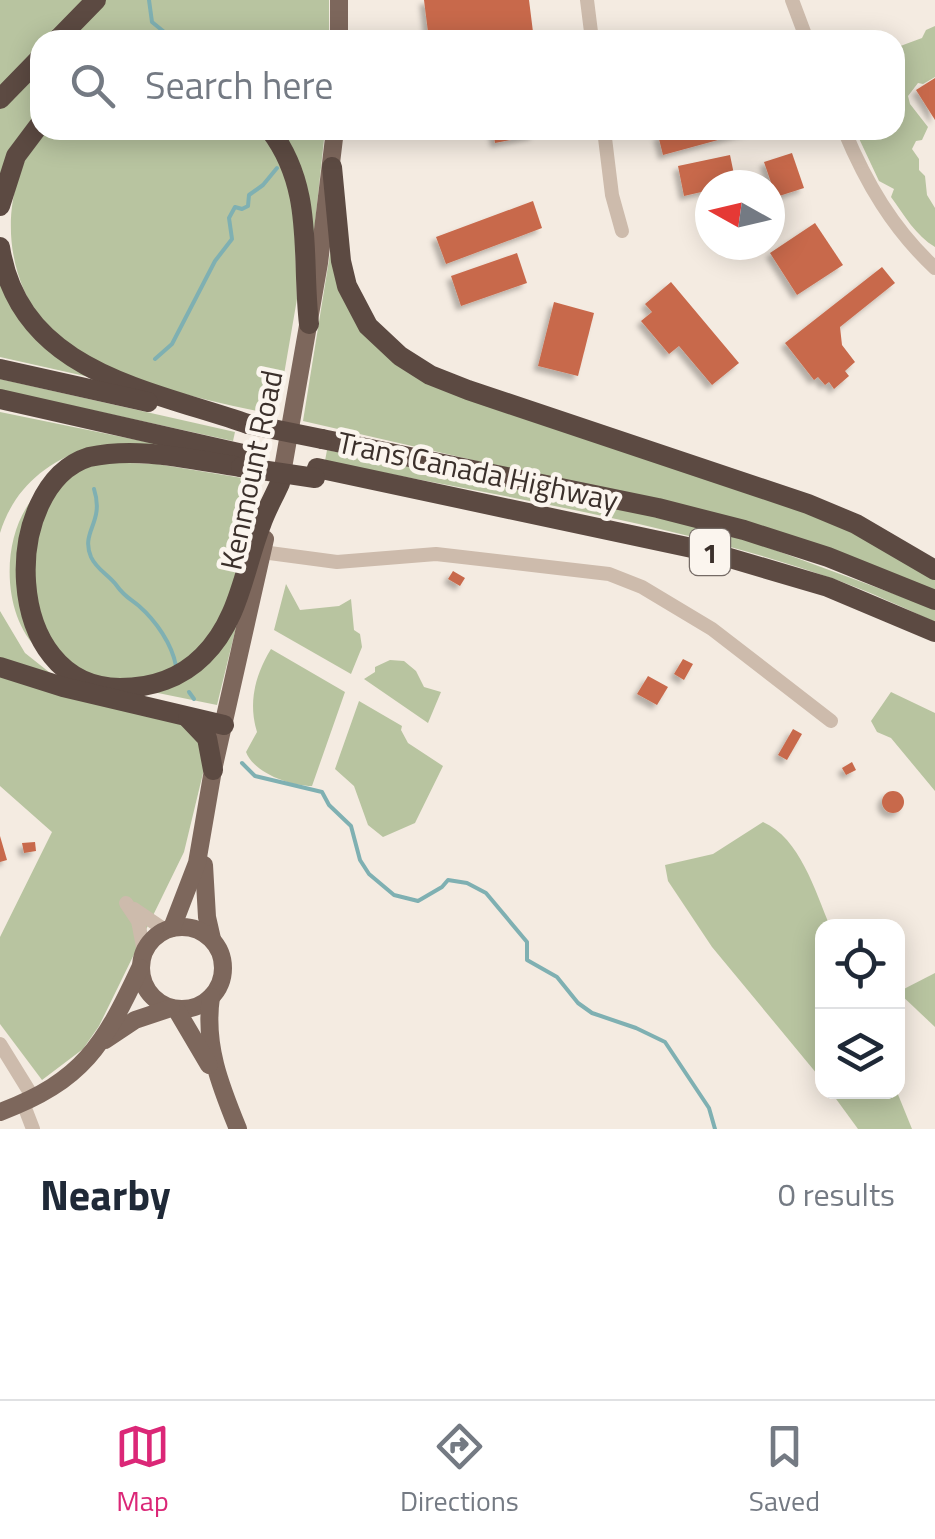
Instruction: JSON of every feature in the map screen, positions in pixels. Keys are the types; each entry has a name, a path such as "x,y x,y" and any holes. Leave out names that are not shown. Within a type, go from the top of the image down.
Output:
{"highway":[{"path":"67,30 96,0"},
{"path":"0,99 30,68"},
{"path":"0,206 16,156 30,137"},
{"path":"277,140 300,191 307,234 308,324"},
{"path":"332,167 347,286 368,326 406,361 468,390 824,510 935,570"},
{"path":"0,247 17,300 39,332 67,356 101,374 248,424"},
{"name":"Trans Canada Highway","path":"0,369 725,525 828,557 935,600"},
{"name":"Trans Canada Highway","path":"0,399 242,461 475,501 664,540 828,587 935,632"},
{"path":"16,510 48,474 91,456 139,454 242,461"},
{"path":"96,686 156,684 188,669 207,652 236,605 262,521 280,483"},
{"path":"15,628 46,664 96,686 225,721"},
{"path":"0,668 63,688 225,721"},
{"path":"182,715 198,725 208,738 213,770"}],"main road":[{"path":"339,0 339,30"},
{"path":"341,30 350,0"},
{"name":"Kenmount Road","path":"168,929 197,863 213,770 280,483 334,140"},
{"name":"Kenmount Road","path":"206,819 203,880 212,939"},
{"path":"0,1112 28,1101 72,1075 101,1042 152,939 168,929 194,928 212,939 224,964 221,982 212,997 209,1036 219,1083"},
{"path":"142,960 147,990 157,1001 174,1008 219,1083 238,1129"},
{"path":"101,1042 134,1020 174,1008 191,1008 212,997"}],"street":[{"path":"587,0 591,30"},
{"path":"792,0 803,30"},
{"path":"605,140 612,195 622,232"},
{"path":"848,140 864,178 883,207 935,268"},
{"path":"262,552 336,562 436,554 609,574 642,587 712,630 832,721"},
{"path":"142,960 138,922 126,903 168,929"},
{"path":"0,1044 7,1068 28,1101 33,1129"}],"green space":[{"path":"0,0 88,0 60,30 30,30 30,60 0,92"},
{"path":"102,0 329,0 329,30 74,30"},
{"path":"935,26 935,77 918,83 908,96 928,127 912,149 935,208 935,247 916,231 891,197 894,189 879,181 860,140 905,140 905,44 922,38 926,30"},
{"path":"30,76 30,131 0,179 0,107"},
{"path":"36,140 268,140 293,186 297,299 277,415 147,383 96,364 57,340 30,303 13,254 13,203"},
{"path":"281,140 324,140 313,242"},
{"path":"333,235 390,354 813,510 935,575 935,593 677,507 303,421"},
{"path":"0,270 7,290 98,379 0,357"},
{"path":"0,379 235,432 233,441 0,390"},
{"path":"0,412 186,450 83,450 68,456 43,471 21,492 0,533"},
{"path":"327,450 667,519 756,543 935,609 935,622 849,585 775,560 648,526 325,461"},
{"path":"99,462 157,464 260,481 240,569 213,631 181,665 145,678 102,680 45,654 26,635 12,595 11,550 26,509 51,484"},
{"path":"286,584 300,610 339,606 351,599 354,630 360,634 362,647 351,674 274,630"},
{"path":"0,611 25,653 59,680 0,660"},
{"path":"240,611 217,705 153,692"},
{"path":"271,649 345,692 312,786 274,777 257,766 246,752 257,732 255,689"},
{"path":"390,660 404,661 416,671 424,687 441,692 428,723 364,679 375,672 375,667"},
{"path":"0,674 180,722 201,741 205,765 184,852 99,1026 83,1049 42,1080 0,1024 0,937 52,832 0,786"},
{"path":"891,692 935,713 935,791 891,738 877,732 871,721"},
{"path":"359,701 402,726 408,743 443,766 415,823 383,837 368,825 354,786 335,769"},
{"path":"763,822 787,840 812,882 827,919 815,919 815,1072 712,947 668,881 665,865 713,854"},
{"path":"935,973 935,1027 905,999 905,988"},
{"path":"836,1099 900,1099 912,1129 858,1129"}],"building":[{"path":"424,0 529,0 533,30 428,30"},
{"path":"935,78 935,120 916,90"},
{"path":"659,140 718,140 663,155"},
{"path":"792,153 804,188 785,194 785,170 767,170 764,162"},
{"path":"730,155 733,170 695,170 695,193 684,196 678,166"},
{"path":"533,201 542,228 446,264 436,237"},
{"path":"815,223 843,265 797,295 774,260 785,260 785,243"},
{"path":"517,253 527,283 461,306 451,276"},
{"path":"882,267 895,283 840,327 842,345 855,362 845,371 849,376 834,389 818,377 814,380 785,343"},
{"path":"671,282 739,363 712,385 679,346 669,354 641,321 652,312 645,304"},
{"path":"554,302 594,313 578,376 538,366"},
{"path":"453,571 465,578 460,586 448,579"},
{"path":"683,659 693,664 684,680 674,674"},
{"path":"648,676 668,687 657,705 637,694"},
{"path":"793,729 802,734 787,760 778,755"},
{"path":"852,762 856,770 846,775 842,768"},
{"path":"889,791 897,791 904,802 897,813 889,813 882,806 882,798"},
{"path":"0,836 7,860 0,862"},
{"path":"35,842 36,851 24,853 22,843"}],"waterway":[{"path":"149,0 152,22 162,30"},
{"path":"155,359 172,344 215,261 232,239 229,218 235,207 248,206 249,195 277,168"},
{"path":"94,489 97,510 88,540 91,557 157,626 176,666"},
{"path":"189,692 194,699"},
{"path":"242,763 255,776 322,792 329,805 351,826 360,860 369,874 394,895 418,901 448,880 467,883 486,893 527,942 527,960 557,977 578,1003 592,1013 665,1042 709,1108 715,1129"}]}
